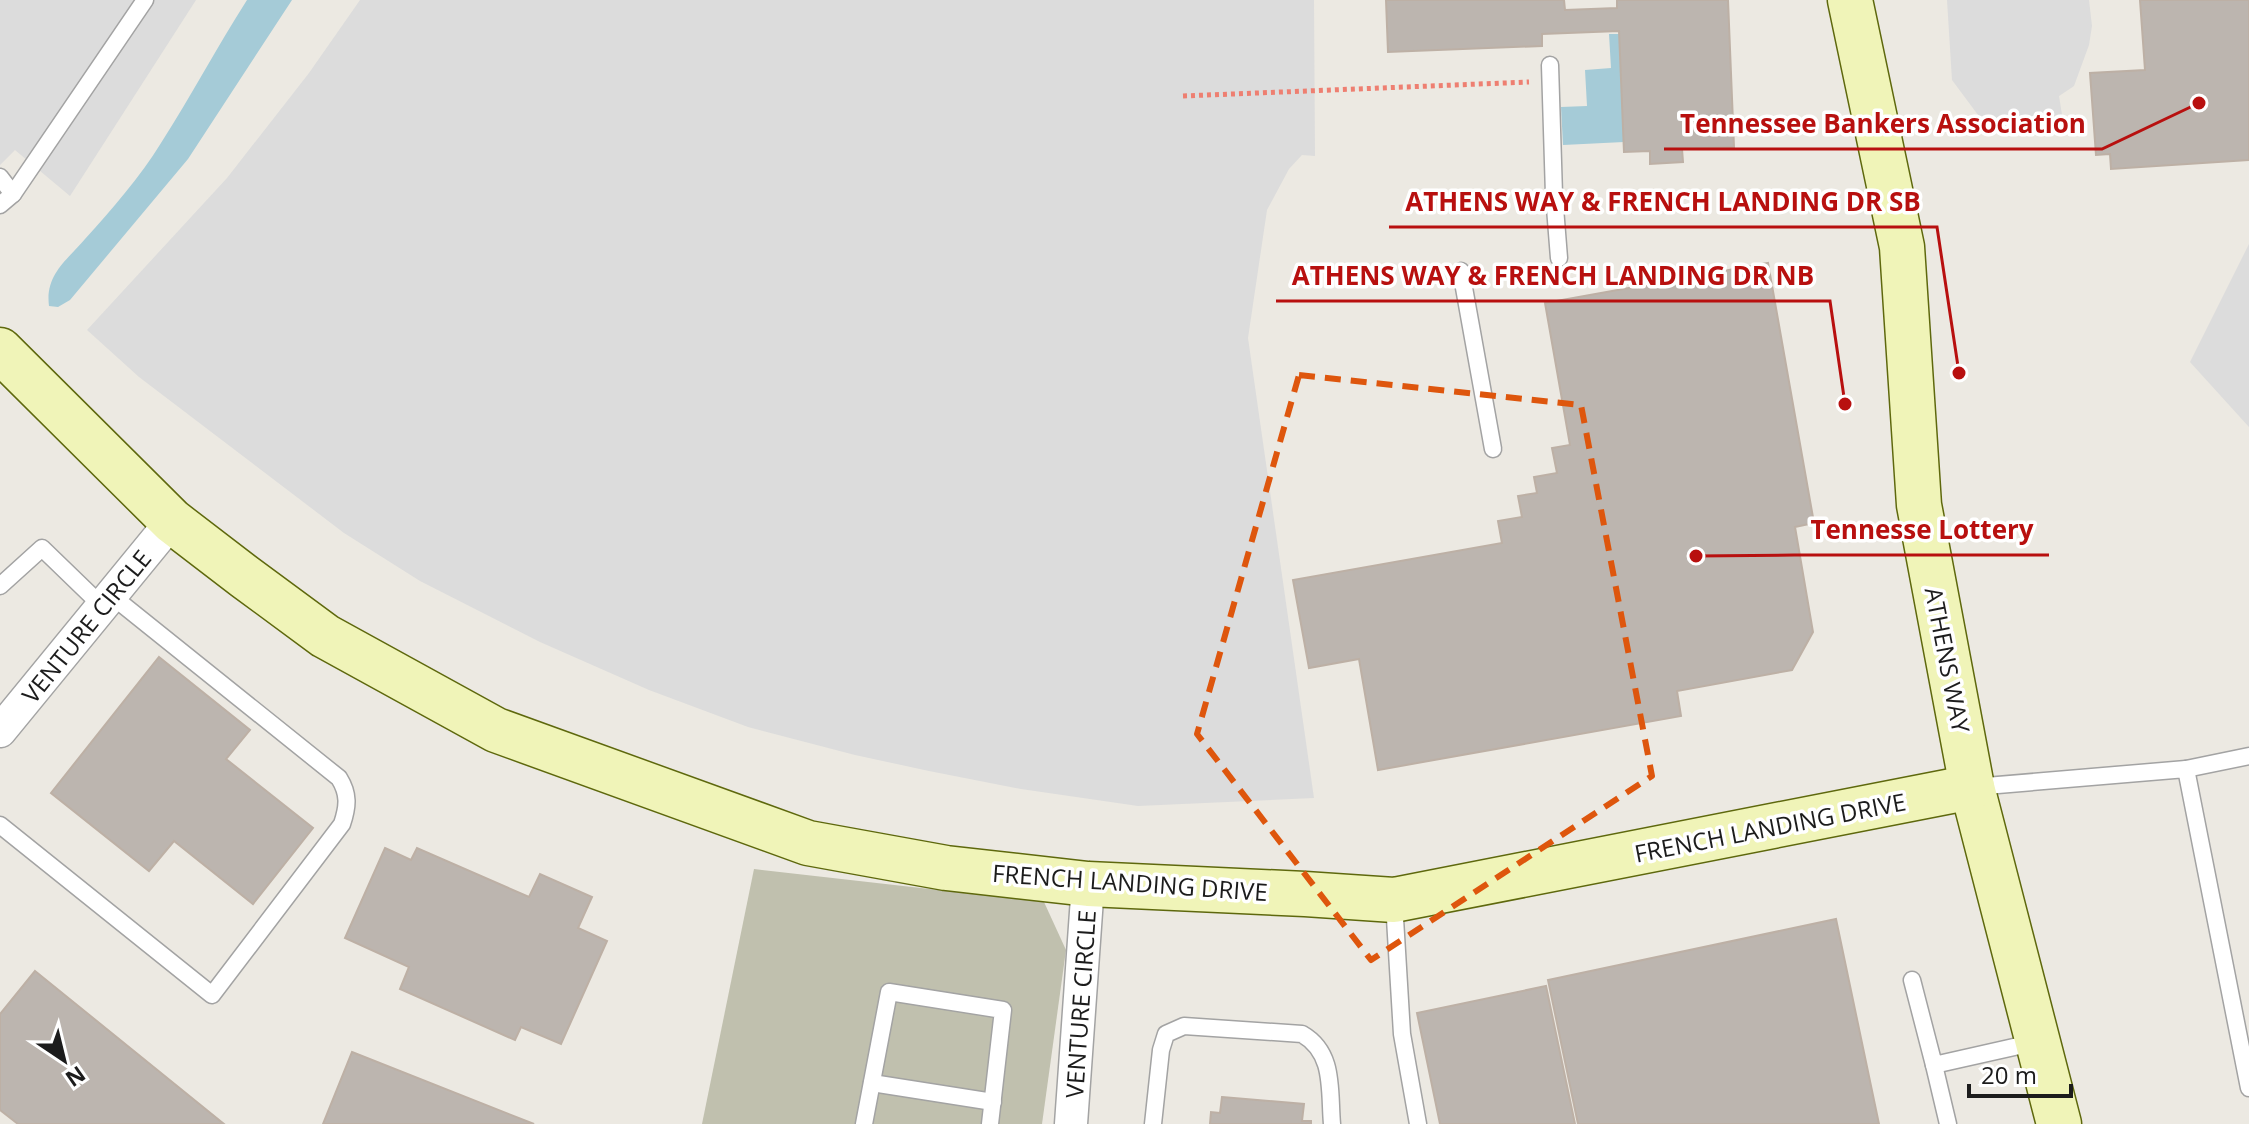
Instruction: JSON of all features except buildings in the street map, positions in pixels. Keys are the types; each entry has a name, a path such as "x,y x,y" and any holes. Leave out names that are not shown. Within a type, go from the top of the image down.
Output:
{"street":[{"name":"ATHENS WAY","path":"1850,0 1902,247 1919,505 1972,787 2059,1124"},
{"name":"FRENCH LANDING DRIVE","path":"0,350 172,521 325,636 496,730 808,843 946,868 1088,884 1394,900 1972,787"},
{"name":"VENTURE CIRCLE","path":"0,731 172,521"},
{"name":"VENTURE CIRCLE","path":"1071,1124 1088,884"}],"lane":[{"path":"6,199 145,0"},
{"path":"1550,73 1559,258"},
{"path":"0,177 6,199"},
{"path":"1461,271 1493,449"},
{"path":"0,586 42,548 339,778 348,799 342,824 212,995 0,825"},
{"path":"1972,787 2186,769 2249,756"},
{"path":"2186,769 2249,1088"},
{"path":"1394,900 1402,1034 1418,1124"},
{"path":"1912,980 1948,1124"},
{"path":"864,1124 889,992 1003,1010 990,1124"},
{"path":"1153,1124 1161,1050 1166,1034 1184,1026 1302,1034 1315,1042 1327,1061 1332,1124"},
{"path":"1934,1065 2037,1041"},
{"path":"872,1083 993,1102"}],"path":[{"path":"1183,96 1550,73"}],"highlighted area":[{"path":"1299,375 1581,405 1652,776 1371,960 1197,734"}],"shaded area":[{"path":"0,0 196,0 70,196 15,150 0,165"},
{"path":"360,0 1314,0 1315,156 1302,155 1289,169 1267,210 1248,338 1314,798 1138,806 1021,789 929,771 748,727 649,690 540,642 420,581 344,533 139,377 87,330 227,178 309,73"},
{"path":"1947,0 2089,0 2092,26 2089,45 2074,86 2059,96 2063,121 1981,119 1952,80"},
{"path":"2249,244 2249,427 2190,362"},
{"path":"754,869 1044,902 1066,950 1042,1124 702,1124"}],"water":[{"path":"247,0 292,0 188,159 70,300 58,307 49,306 50,286 58,269 153,156"},
{"path":"1609,34 1619,34 1624,142 1563,145 1561,107 1587,106 1585,70 1611,68"}],"place":[{"name":"Tennessee Bankers Association","path":"2199,103"},
{"name":"ATHENS WAY & FRENCH LANDING DR SB","path":"1959,373"},
{"name":"ATHENS WAY & FRENCH LANDING DR NB","path":"1845,404"},
{"name":"Tennesse Lottery","path":"1696,556"}]}
